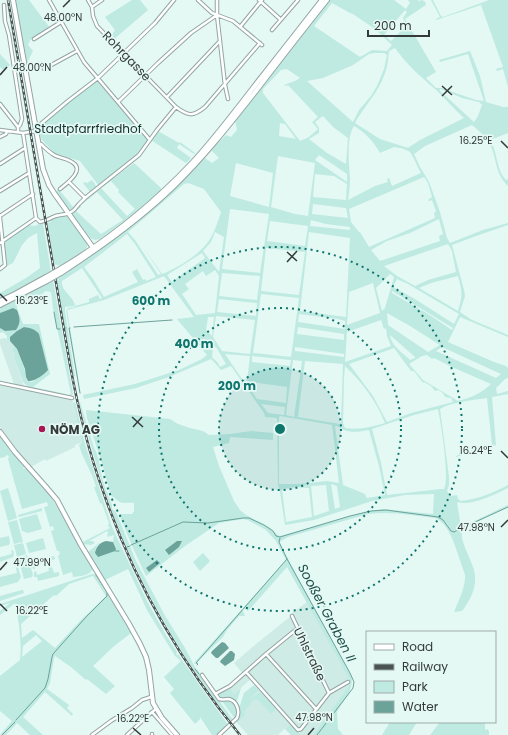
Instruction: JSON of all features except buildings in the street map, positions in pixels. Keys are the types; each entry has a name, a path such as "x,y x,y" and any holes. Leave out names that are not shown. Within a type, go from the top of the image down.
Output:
{"main road":[{"path":"13,0 43,169 50,186 84,235 95,248"},
{"path":"60,271 95,248 172,183 214,138 322,0"},
{"path":"0,304 60,271 120,233 154,205 195,165 239,113 327,0"},
{"path":"90,242 104,240"},
{"path":"87,252 90,242"},
{"path":"0,301 46,279"},
{"path":"0,432 15,452 57,500 93,566 129,624 146,657 154,711 177,735"}],"street":[{"path":"49,0 84,62 150,140"},
{"name":"Rohrgasse","path":"88,0 92,7 93,16 97,26 176,107"},
{"path":"92,7 102,0"},
{"path":"0,130 22,133 36,130 68,101 98,78 155,23 174,0"},
{"path":"71,212 139,155 176,107 190,115 197,113 205,107 261,44 233,21 212,13 198,0"},
{"path":"217,0 217,14 228,99"},
{"path":"240,27 261,0 280,19"},
{"path":"272,30 298,0"},
{"path":"4,5 5,21 9,35 22,119 20,126 18,127 18,132"},
{"path":"118,102 191,33 217,14"},
{"path":"34,39 62,22"},
{"path":"166,97 220,41"},
{"path":"44,70 77,51"},
{"path":"0,104 18,127"},
{"path":"0,137 6,134 7,131"},
{"path":"22,133 36,218 40,222 43,222 66,214"},
{"path":"38,144 41,144 55,155 74,163 76,172 69,182 60,189"},
{"path":"0,164 25,148"},
{"path":"0,191 29,173"},
{"path":"69,182 86,198"},
{"path":"0,269 5,265 0,217 33,194"},
{"path":"2,242 36,218"},
{"path":"0,383 72,398"},
{"name":"Uhlstraße","path":"292,616 329,692"},
{"path":"215,694 230,686 298,628"},
{"path":"266,654 316,709"},
{"path":"246,672 298,730 302,729 329,692 348,682"},
{"path":"202,675 219,699 231,700 236,705 238,711 237,718 219,735"},
{"path":"92,735 142,700 151,697"},
{"path":"127,735 154,711 172,735"}],"shaded area":[{"path":"5,338 14,346 12,351 15,354 15,360 25,390 72,399 82,442 75,445 75,447 46,461 45,459 31,467 10,443 0,427 0,384 15,387 0,344 0,339"},
{"path":"307,602 348,677 350,684 313,735 301,735 298,728 253,677 234,694 230,688 244,675 234,663"},
{"path":"260,689 291,723 278,735 248,735 237,723 246,715 240,706 244,693 249,699"}],"green space":[{"path":"15,0 29,0 50,28 30,40 28,45 33,51 27,63"},
{"path":"132,0 140,0 148,10 113,40 110,37 115,30 105,17"},
{"path":"330,0 394,0 406,9 410,3 408,0 423,0 424,2 425,1 426,5 405,19 436,72 426,78 436,88 441,88 476,100 484,101 468,54 440,62 439,60 470,51 480,76 486,102 508,107 508,133 490,140 495,150 503,177 506,180 508,179 508,186 499,173 492,149 488,142 472,125 425,146 414,154 429,182 440,212 447,238 450,243 483,230 508,223 508,225 452,245 465,296 460,312 472,320 508,335 508,337 460,317 448,342 508,368 508,378 496,388 497,394 508,391 508,394 492,397 496,445 456,457 484,446 492,445 487,398 456,403 440,409 449,477 447,491 451,496 457,495 458,499 461,501 474,499 497,491 508,485 508,488 484,499 469,503 457,503 460,527 508,505 508,507 462,529 462,540 475,576 473,592 468,602 462,611 454,612 463,589 465,575 455,544 445,526 435,518 393,513 368,514 288,537 279,542 352,677 351,688 348,696 337,712 338,729 343,735 313,735 350,684 348,677 287,567 248,611 243,608 286,560 276,541 266,530 248,520 243,519 219,523 185,546 146,576 119,514 132,514 134,511 134,503 122,503 111,496 87,418 86,410 170,419 178,424 203,431 209,435 251,431 273,433 273,440 230,437 229,443 213,447 219,466 234,501 240,510 246,515 269,527 280,536 368,511 383,509 433,514 434,494 405,495 372,501 314,520 285,525 278,485 277,418 265,417 264,413 231,366 221,370 211,359 169,377 136,388 84,399 83,395 135,384 179,370 207,355 177,319 194,317 164,276 104,300 67,310 78,377 66,311 68,308 75,306 65,307 75,376 73,377 56,277 77,265 116,238 205,158 212,163 219,158 211,150 226,135 231,137 237,130 235,120","holes":["332,3 353,14 375,29 392,45 387,51 372,50 360,57 314,26","405,10 407,12 403,18 407,25 391,41 384,35","395,48 414,70 439,92 464,118 420,140 408,148 380,139 355,123 379,86 388,62 389,51","384,53 387,55 384,69 377,86 359,110 353,122 307,81 323,78 353,65 369,54","287,69 300,78 284,85 288,85 318,117 312,122 318,129 309,137 300,141 263,93 263,89 281,70","441,89 462,98 479,102 482,105 474,122 439,90","323,116 333,127 348,138 346,164 327,153 309,139 319,133 319,128 315,122","280,123 285,124 296,139 279,136","354,126 369,138 380,153 394,147 410,152 421,173 392,186 389,178 387,179 388,182 375,186 348,200 350,181 350,137","319,155 347,174 347,182 315,160","278,156 315,163 308,216 271,207","236,163 273,173 269,207 230,196","315,174 334,176 347,184 346,200 313,197","424,177 428,183 432,197 428,200 432,200 436,211 434,213 435,218 369,247 360,232 351,222 349,209","188,183 204,189 221,212 212,236 206,245 195,255 182,264 162,274 143,247 161,274 158,275 128,232 184,184","313,204 346,208 348,218 312,214","230,209 269,214 260,273 222,269","439,219 443,234 439,236 440,241 380,261 371,250 387,241 410,233","311,220 326,224 350,227 350,230 310,226","270,221 308,226 305,246 267,241","215,232 224,237 219,272 203,251 211,242","309,232 350,238 346,317 300,311","127,234 156,277 146,281 145,279 143,280 137,269 132,272 138,282 104,297 84,267","448,244 452,251 456,272 428,280 415,286 397,276 384,266","266,248 305,252 299,295 261,291","202,253 205,258 172,282 167,275","82,268 102,298 100,299 98,295 89,299 89,302 75,306 64,289 62,281","215,270 219,276 215,313 196,315 182,294 189,289 185,284 203,271 206,276","222,273 260,276 257,300 219,296","390,274 394,277 385,308 382,311 376,288","458,276 461,289 461,301 458,311 419,288 431,283","397,279 459,314 454,324 393,287","373,283 380,313 347,325 349,292","392,291 453,328 452,330 392,293","261,294 299,298 291,357 253,353","219,299 257,303 256,316 217,312","387,313 410,326 440,345 428,352 388,325","299,314 345,321 345,329 298,322","216,316 255,320 250,354 222,351 213,337","208,317 214,317 212,336 206,330","381,320 384,329 386,328 391,346 345,362 347,332","298,327 344,334 344,340 297,334","390,335 415,358 410,360 393,343","213,347 216,347 226,364 220,367 212,357","295,347 344,354 344,357 295,351","442,347 501,374 496,378 436,351","394,348 411,371 414,371 423,383 424,382 431,386 435,391 438,390 443,393 445,397 451,398 453,402 411,413 387,422 373,396 349,364","225,354 250,356 247,382 244,382","427,355 432,359 434,358 491,384 480,393 458,401 423,380 409,364 422,356","252,356 291,360 290,366 252,362","293,360 302,361 294,417 286,415","305,361 343,364 340,424 298,417","345,366 378,407 385,423 355,429 345,428 343,423","250,382 287,387 286,403 257,399 249,387","261,404 285,407 284,415 268,413","438,409 446,474 446,483 444,489 387,495 381,463 372,429 414,415","280,416 332,425 339,483 327,481 299,484 279,484","335,426 350,432 369,430 385,495 367,498 365,494 343,485","331,484 337,486 340,507 335,509","326,485 329,511 314,516 311,486","295,487 309,488 312,517 286,522 282,489"]},
{"path":"431,0 433,0 441,16 443,17 489,0 508,0 508,87 503,69 497,71 496,69 503,67 481,5 436,20 440,17"},
{"path":"0,54 10,65 3,70 0,67"},
{"name":"Stadtpfarrfriedhof","path":"97,81 149,140 138,156 99,186 80,161 54,153 42,140 38,129"},
{"path":"158,131 179,143 180,142 195,153 194,154 179,144 177,148 191,158 186,163 151,140"},
{"path":"134,163 161,188 161,190 134,214 100,239 95,240 90,238 71,213 74,212 80,204 100,188","holes":["111,181 119,190 118,192 135,209 127,216 101,188","97,192 123,220 101,234 76,211"]},
{"path":"92,180 97,187 90,192 83,183 87,183"},
{"path":"57,190 60,191 74,208 70,211 56,192"},
{"path":"67,216 87,242 87,247 85,251 61,266 54,264 47,223 51,222 51,219"},
{"path":"43,223 51,272 0,299 0,293 40,268 37,233 28,238 22,245 13,263 7,266 4,241 29,225 34,226"},
{"path":"53,280 73,394 70,396 67,396 71,394 51,292 45,291 44,293 17,304 17,308 23,324 39,324 50,374 33,387 66,394 65,396 29,388 23,382 15,360 15,354 12,351 14,346 20,356 28,381 32,382 46,373 10,337 10,341 3,332 0,333 0,328 5,331 13,308 0,313 0,307"},
{"path":"75,402 85,444 112,527 148,603 177,652 176,655 178,654 228,725 217,735 212,735 200,717 195,724 170,693 174,689 164,677 181,661 175,656 147,610 128,569 105,580 88,552 99,543 96,547 116,549 113,542 114,535 107,537 107,531 89,541 93,541 95,543 91,545 83,544 83,542 110,528 108,526 109,523 102,504 100,503 94,487 96,487 94,481 79,445 82,442 73,403"},
{"path":"80,402 98,457 104,485 112,505 112,509 116,512 136,561 164,614 195,667 233,720 232,722 201,681 179,648 140,576 120,532 105,493 87,433"},
{"path":"0,436 25,467 23,468 26,468 44,487 60,511 93,569 89,573 73,577 72,572 63,575 58,556 60,554 59,551 57,551 51,531 54,530 53,526 50,527 44,507 48,506 47,502 22,509 8,459 9,456 7,455 0,458"},
{"path":"8,488 17,518 8,521 0,491"},
{"path":"42,508 42,511 19,517 18,515"},
{"path":"37,514 42,529 28,533 22,531 19,519"},
{"path":"17,520 23,542 14,544 8,522"},
{"path":"9,536 9,545 0,547 0,538"},
{"path":"43,538 46,549 29,553 26,543"},
{"path":"23,543 26,554 17,557 14,545"},
{"path":"13,550 13,557 0,562 0,557 12,554 11,551"},
{"path":"203,553 210,561 200,571 193,562"},
{"path":"27,555 33,575 32,577 24,579 18,558"},
{"path":"54,556 55,559 50,561 54,573 59,572 59,576 38,581 37,577 34,577 34,572 36,571 37,575 49,571 47,562 35,565 35,569 33,569 31,562"},
{"path":"15,564 17,564 21,577 18,582 0,587 0,577 17,573"},
{"path":"95,574 124,617 141,650 140,651 131,633 113,647 93,666 115,686 106,694 55,656 50,683 47,689 69,705 67,708 73,714 72,716 45,692 23,717 43,735 30,735 17,723 6,735 0,735 12,721 0,711 0,676 20,660 21,646 15,603 0,615 0,611 10,603 0,606 0,604","holes":["93,576 106,596 55,648 33,630 22,638 21,624 54,595 56,596 69,584","36,635 42,641 22,657 23,646"]},
{"path":"23,590 24,593 0,601 0,596"},
{"path":"242,609 245,616 239,616 223,637 195,664 194,663"},
{"path":"254,685 259,690 249,699 261,692 276,709 271,714 258,700 254,699 244,712 246,715 237,723 236,721 240,714 238,706 230,698 220,698 219,693 230,688 234,694 241,688 237,701 240,706 244,693"},
{"path":"222,701 230,701 234,705 237,712 235,719"},
{"path":"291,723 301,735 291,735 285,729"},
{"path":"389,723 416,723 409,735 382,735"},
{"path":"439,723 485,723 485,730 487,729 489,731 489,735 430,735"}],"water":[{"path":"13,308 17,310 20,320 19,325 16,330 5,331 0,328 0,313"},
{"path":"24,327 30,328 39,334 48,370 39,378 30,381 28,381 26,377 25,369 17,349 10,341 10,337"},
{"path":"106,541 113,542 116,549 115,551 98,557 95,553 97,548 100,544"},
{"path":"177,541 182,541 179,547 169,555 165,550"},
{"path":"157,560 160,563 149,572 146,568"},
{"path":"222,642 229,648 218,658 216,658 211,653"},
{"path":"230,651 235,654 234,660 225,666 220,662"}],"waterway":[{"path":"54,312 57,329 60,329"},
{"path":"74,327 172,320"},
{"path":"70,328 80,393"},
{"path":"462,528 508,507"},
{"path":"131,545 183,522 208,523 249,518 264,525 273,531 276,536 280,537 350,516 371,511 386,510 438,517 443,520 451,531 454,532 460,529"},
{"name":"Sooßer Graben II","path":"280,538 279,542 287,559 354,682 353,688 317,735"},
{"path":"197,665 198,664 196,663 287,559"},
{"path":"16,720 45,688 53,654 107,596 107,592 96,575"},
{"path":"195,669 199,674"},
{"path":"2,735 15,722"}],"railway":[{"path":"8,0 70,365 80,413 93,460 115,524 144,588 161,619 198,679 240,735"}],"place":[{"name":"NÖM AG","path":"42,429"}]}
